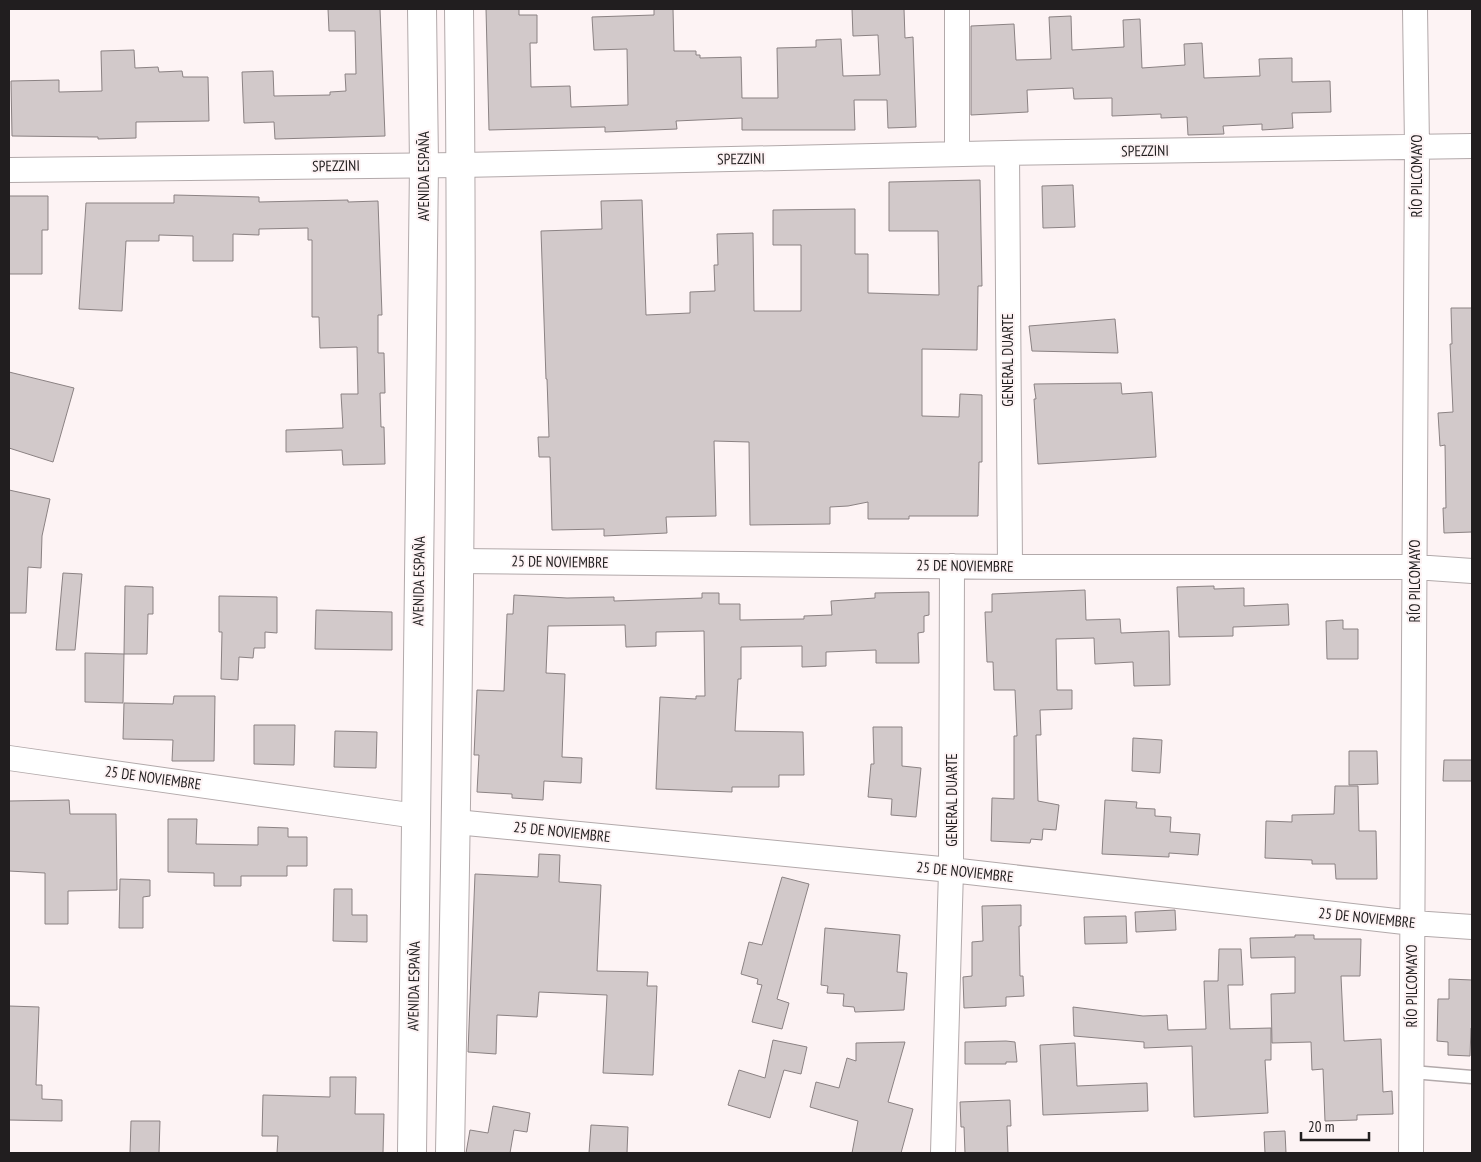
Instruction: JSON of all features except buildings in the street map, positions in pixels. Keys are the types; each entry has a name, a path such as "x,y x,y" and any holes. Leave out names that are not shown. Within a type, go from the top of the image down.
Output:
{"street":[{"name":"AVENIDA ESPAÑA","path":"412,1153 424,165 422,9"},
{"path":"450,1153 456,822 461,165 459,9"},
{"path":"957,9 957,154"},
{"name":"RÍO PILCOMAYO","path":"1411,1153 1417,146 1415,9"},
{"name":"SPEZZINI","path":"9,170 461,165 1007,153 1472,146"},
{"name":"GENERAL DUARTE","path":"1007,153 1010,567"},
{"name":"25 DE NOVIEMBRE","path":"458,561 1010,567 1415,567 1472,570"},
{"name":"GENERAL DUARTE","path":"943,1153 951,870 952,566"},
{"name":"25 DE NOVIEMBRE","path":"9,758 416,816"},
{"name":"25 DE NOVIEMBRE","path":"456,822 951,870 1413,923 1472,927"}],"lane":[{"path":"1412,1072 1472,1078"}]}
